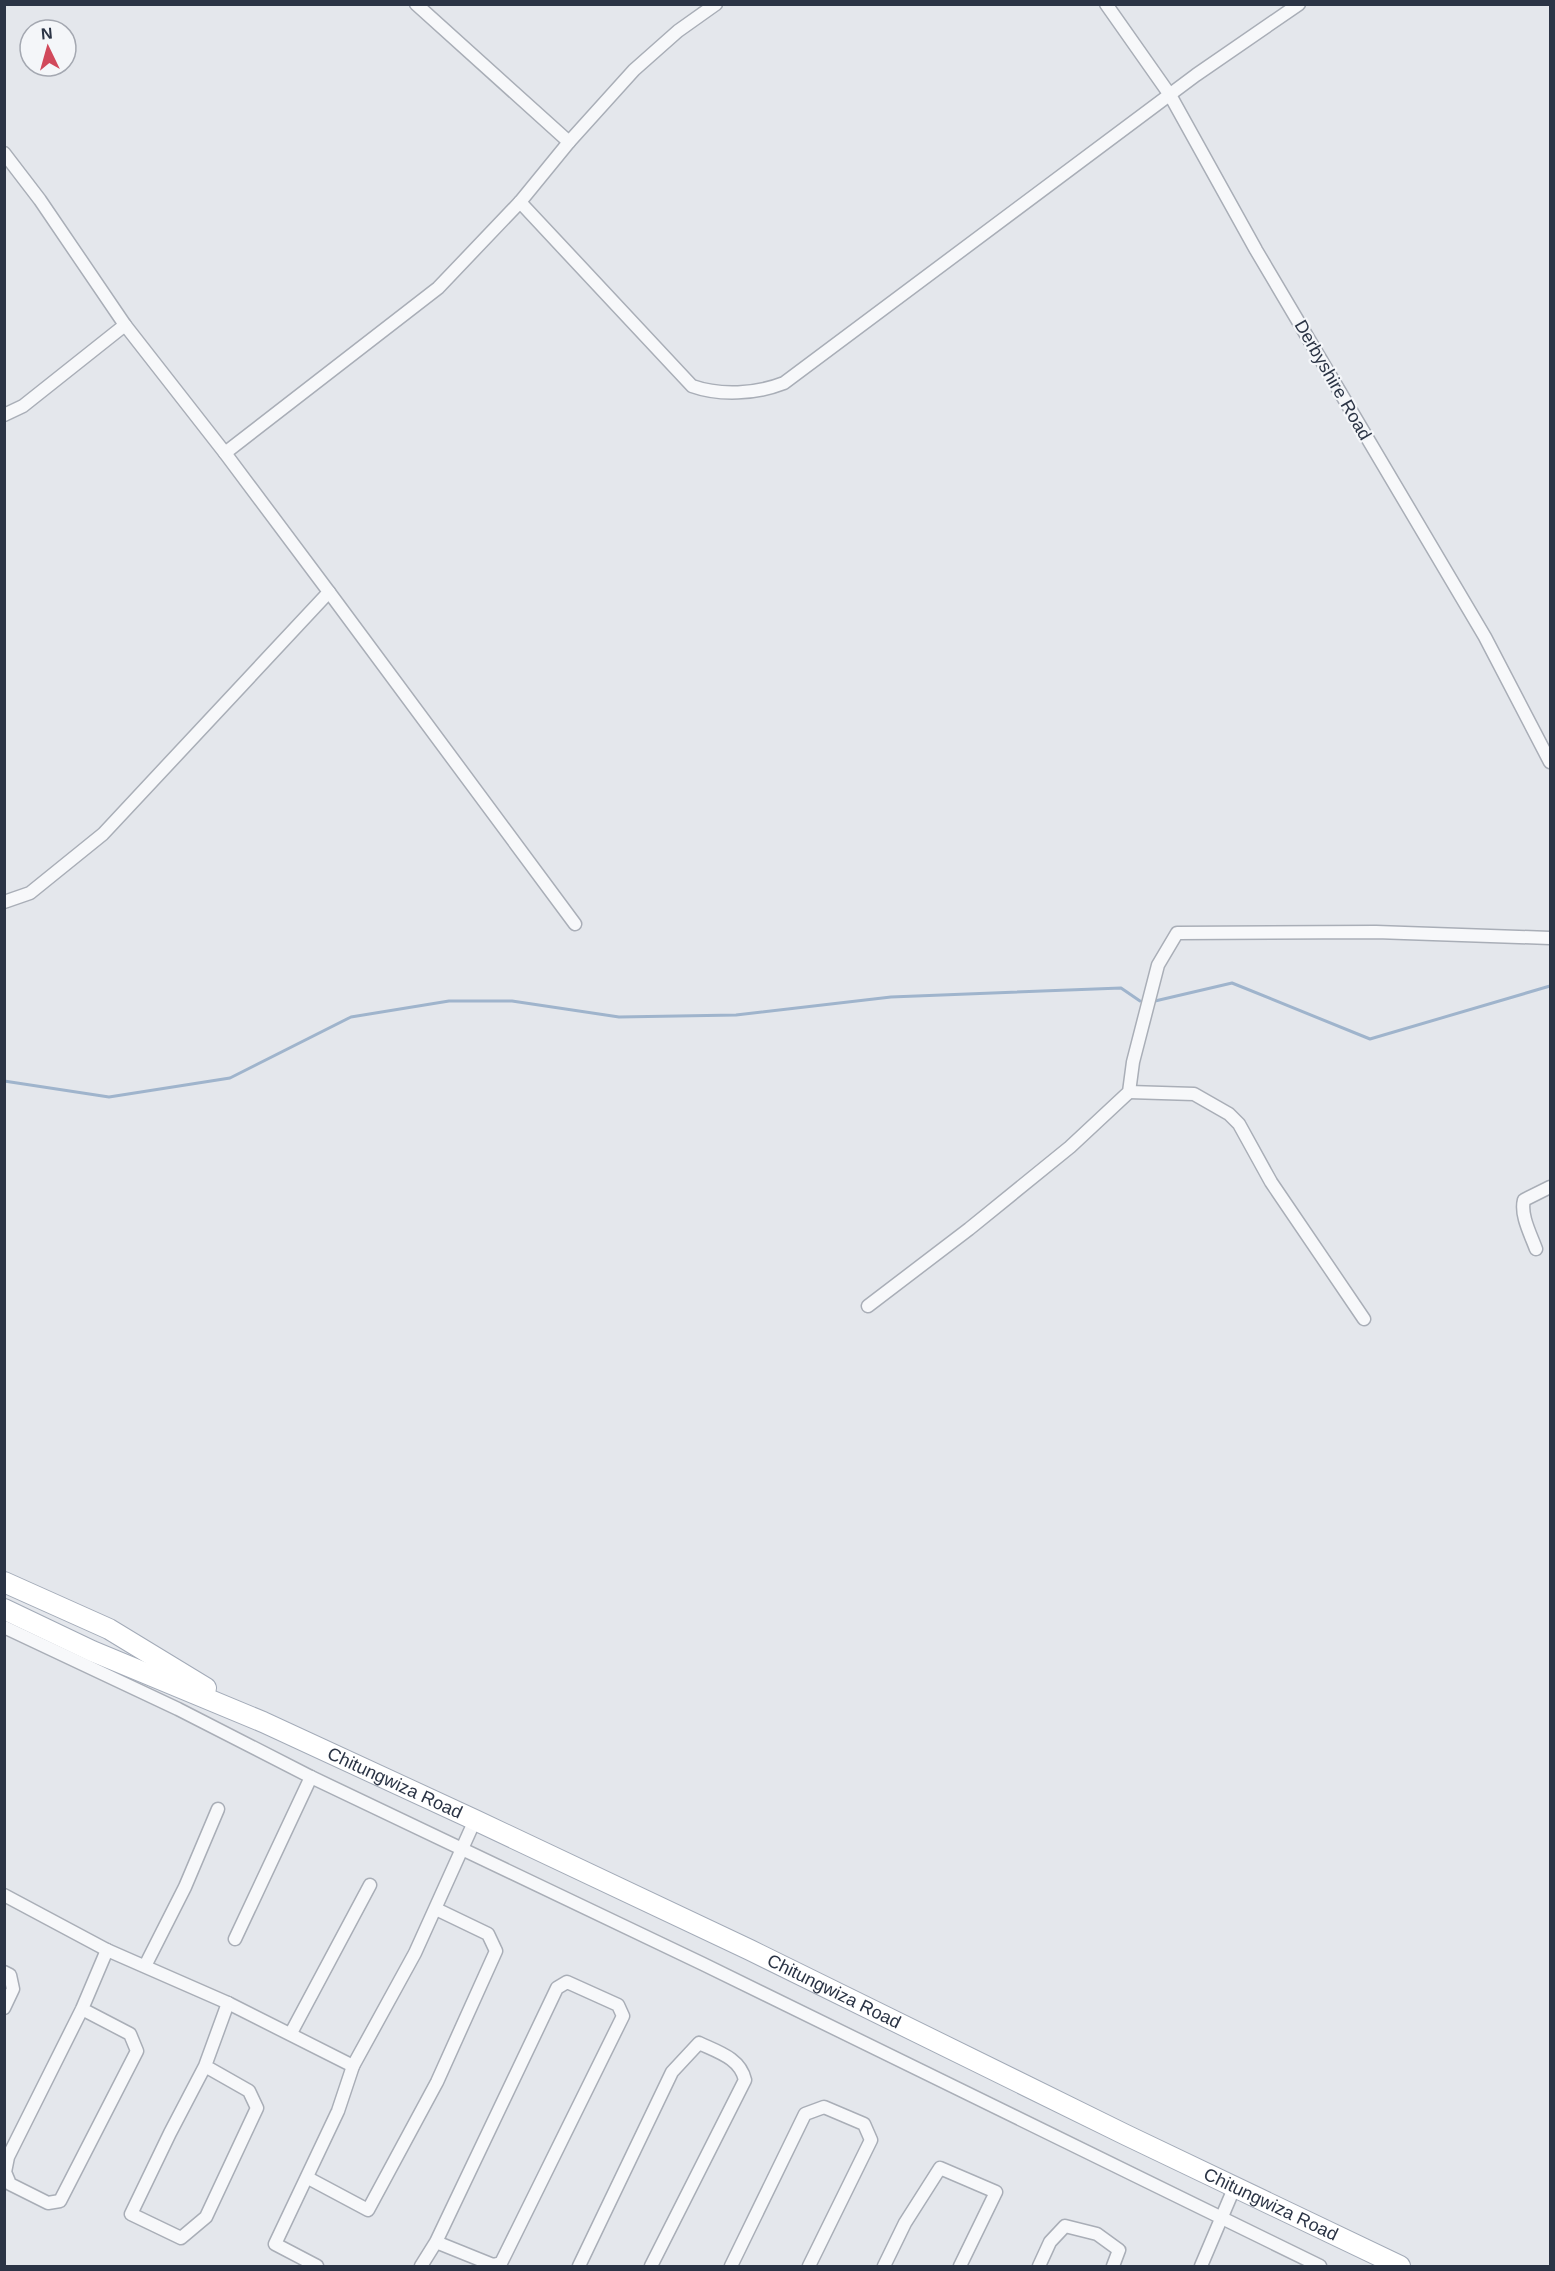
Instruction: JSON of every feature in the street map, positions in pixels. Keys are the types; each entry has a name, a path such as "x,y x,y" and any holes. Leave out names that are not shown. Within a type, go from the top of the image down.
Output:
{"main road":[{"path":"4,1582 109,1629 263,1722"},
{"path":"4,1610 92,1651 263,1722"},
{"name":"Chitungwiza Road","path":"263,1722 750,1950 1126,2135 1400,2266"}],"street":[{"path":"417,4 569,142"},
{"path":"225,453 438,288 520,202 569,142 634,70 678,31 717,4"},
{"name":"Derbyshire Road","path":"1106,4 1170,95 1256,250 1485,637 1551,762"},
{"path":"520,202 692,386 715,391 763,390 784,383 1170,95 1299,4"},
{"path":"4,153 40,200 125,325 225,453 403,694 486,801 575,924"},
{"path":"4,415 23,406 125,325"},
{"path":"4,902 30,893 103,834 329,592"},
{"path":"868,1306 969,1229 1070,1147 1129,1092 1133,1062 1158,965 1177,933 1376,932 1551,938"},
{"path":"1129,1092 1194,1094 1217,1105 1229,1114 1239,1124 1271,1182 1365,1319"},
{"path":"1536,1249 1522,1204 1524,1200 1551,1187"},
{"path":"4,1627 178,1709 311,1778 714,1969 1320,2266"},
{"path":"235,1939 311,1778"},
{"path":"145,1966 185,1887 218,1809"},
{"path":"317,2266 275,2244 338,2111 353,2066 415,1953 475,1820"},
{"path":"291,2033 370,1885"},
{"path":"4,1895 108,1950 228,2003 353,2066"},
{"path":"308,2178 368,2210 437,2082 496,1951 488,1934 436,1909"},
{"path":"82,2009 130,2034 137,2051 60,2201 48,2203 10,2184 5,2172 8,2157 82,2009 108,1950"},
{"path":"4,1972 10,1976 13,1989 4,2008"},
{"path":"421,2266 436,2242 557,1988 567,1982 618,2005 623,2016 501,2263 493,2265 436,2242"},
{"path":"205,2067 249,2091 257,2108 206,2217 182,2238 131,2214 205,2067 228,2003"},
{"path":"579,2266 672,2072 699,2043 728,2056 742,2068 744,2080 651,2266"},
{"path":"731,2266 805,2114 824,2107 864,2124 871,2140 809,2266"},
{"path":"884,2266 905,2223 940,2168 996,2192 960,2266"},
{"path":"1201,2266 1235,2186"},
{"path":"1039,2266 1050,2242 1065,2226 1096,2234 1119,2250 1113,2266"}],"waterway":[{"path":"1155,1001 1232,983 1370,1039 1550,986"},
{"path":"4,1081 109,1097 230,1078 351,1017 449,1001 512,1001 619,1017 736,1015 891,997 1121,988 1140,1001"}]}
